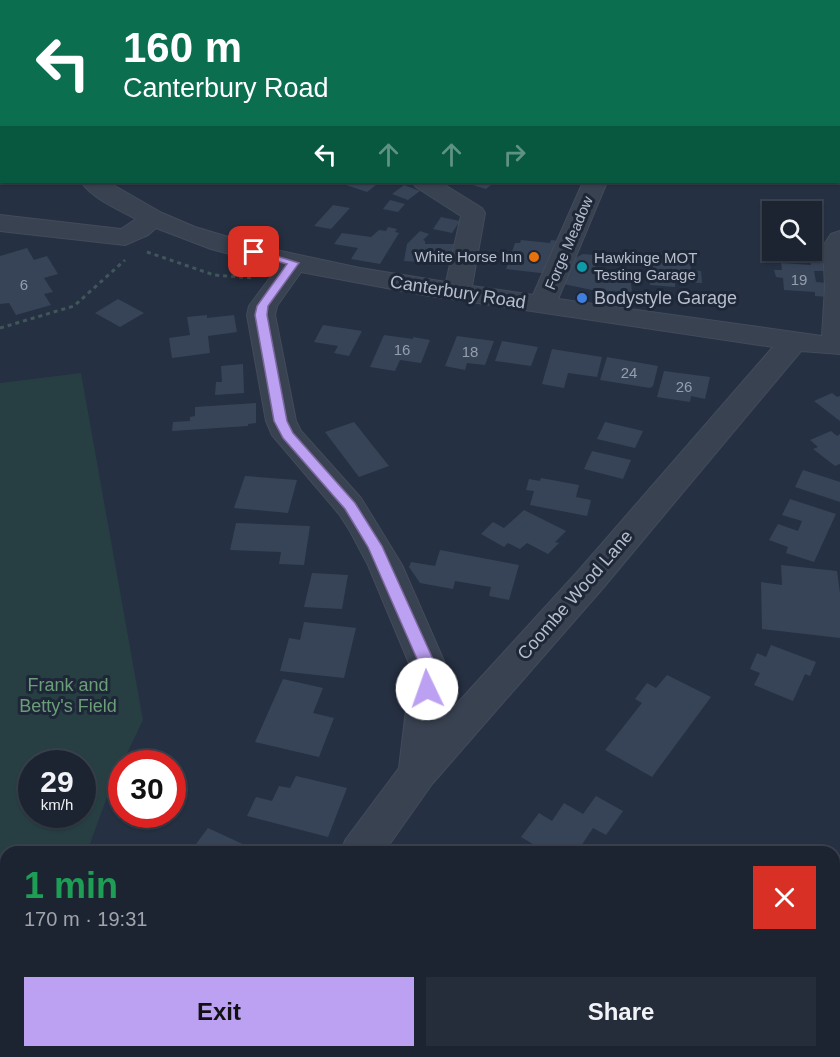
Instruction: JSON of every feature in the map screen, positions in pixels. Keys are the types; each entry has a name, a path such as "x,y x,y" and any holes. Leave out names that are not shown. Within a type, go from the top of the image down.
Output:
{"street":[{"name":"Canterbury Road","path":"94,183 120,201 159,221 289,271 457,292 838,346"},
{"path":"426,183 473,213 457,292"},
{"name":"Forge Meadow","path":"542,305 595,183"},
{"path":"0,223 125,237 159,221"},
{"path":"838,346 836,246 840,239"},
{"path":"289,271 263,306 261,315 277,409 287,435 350,506 364,527 385,566 429,668 418,772"},
{"name":"Coombe Wood Lane","path":"365,846 418,772 598,570 794,341"}],"path":[{"path":"0,328 74,306 138,248 159,221"},
{"path":"138,248 214,275 289,271"}],"green space":[{"name":"Frank and Betty's Field","path":"81,373 143,720 129,750 108,750 108,794 96,827 96,750 18,750 18,828 96,828 89,846 0,846 0,383"}],"building":[{"path":"344,183 379,183 367,192 343,184"},
{"path":"465,183 494,183 486,189"},
{"path":"404,185 420,191 408,200 392,194"},
{"path":"390,200 405,204 398,212 383,209"},
{"path":"333,205 350,208 331,229 314,226"},
{"path":"441,217 460,221 452,233 433,229"},
{"path":"388,227 397,229 395,232 399,233 380,264 351,259 358,248 334,244 342,233 371,237 379,230 386,231"},
{"path":"420,231 429,234 423,240 425,244 457,244 453,264 404,261 407,244"},
{"name":"White Horse Inn","path":"521,240 550,243 551,240 559,241 549,274 506,269 515,243 520,243"},
{"path":"27,248 34,260 47,256 58,274 44,278 53,292 44,294 51,305 16,315 9,303 0,304 0,256"},
{"path":"583,254 595,255 596,273 630,274 632,292 597,291 563,284 571,260"},
{"path":"650,257 690,260 691,270 701,271 702,283 675,282 675,287 650,285"},
{"path":"810,261 823,261 825,271 814,271 816,282 827,283 830,297 815,296 815,292 784,290 783,278 776,277 774,270 782,270 781,263 811,265"},
{"path":"118,299 144,313 120,327 95,313"},
{"path":"207,315 207,318 234,315 237,332 208,336 210,353 172,358 169,338 190,335 187,317"},
{"path":"323,325 362,331 349,356 334,353 338,346 314,342"},
{"path":"384,335 430,340 421,363 400,360 395,371 370,367"},
{"path":"457,336 494,341 485,365 467,363 465,370 445,366"},
{"path":"502,341 538,347 531,366 495,361"},
{"path":"552,349 602,357 597,377 568,373 564,388 542,384"},
{"path":"607,357 658,366 653,386 650,388 600,380"},
{"path":"243,364 244,393 215,395 216,382 222,382 221,366"},
{"path":"664,371 710,377 705,399 691,396 690,402 657,397"},
{"path":"832,393 837,397 840,396 840,421 814,401"},
{"path":"256,403 256,423 248,424 248,426 172,431 173,422 190,421 190,417 195,416 195,407"},
{"path":"354,422 389,466 359,477 325,432"},
{"path":"605,422 643,431 635,448 597,439"},
{"path":"831,431 837,436 840,434 840,464 835,466 813,449 818,447 810,440"},
{"path":"592,451 631,460 623,479 584,469"},
{"path":"803,470 840,482 840,502 795,487"},
{"path":"245,476 297,480 288,513 234,508"},
{"path":"541,478 579,485 576,497 591,500 587,516 530,505 534,491 526,490 529,479 540,481"},
{"path":"790,499 836,514 814,562 786,553 788,547 769,540 778,524 798,531 802,521 782,515"},
{"path":"524,510 566,531 555,542 559,543 548,554 527,543 520,549 508,543 504,547 481,534 493,522 504,528"},
{"path":"236,523 310,526 304,565 279,564 281,552 230,550"},
{"path":"440,550 519,565 509,600 489,596 491,587 455,581 453,589 420,583 409,567 411,562 435,566"},
{"path":"781,565 837,571 840,593 840,638 762,629 761,582 782,585"},
{"path":"312,573 348,575 342,609 304,607"},
{"path":"304,622 356,628 344,678 280,671 289,638 300,640"},
{"path":"771,645 816,662 810,676 805,674 793,701 754,685 760,673 750,669 757,653 766,657"},
{"path":"667,675 711,697 652,777 605,750 642,703 635,699 647,683 656,688"},
{"path":"283,679 323,688 313,713 334,718 319,757 255,742"},
{"path":"296,776 347,788 328,837 247,816 256,797 272,801 279,786 290,788"},
{"path":"596,796 623,811 606,835 593,828 581,846 536,846 521,837 539,813 552,821 564,803 583,814"},
{"path":"208,828 247,846 194,846"}],"place":[{"name":"White Horse Inn","path":"534,257"},
{"name":"Hawkinge MOT Testing Garage","path":"582,267"},
{"name":"Bodystyle Garage","path":"582,298"}],"route":[{"path":"254,252 294,263 284,280 263,306 261,315 261,325 270,357 277,409 281,421 287,435 350,506 375,546 429,668 427,689"}]}
